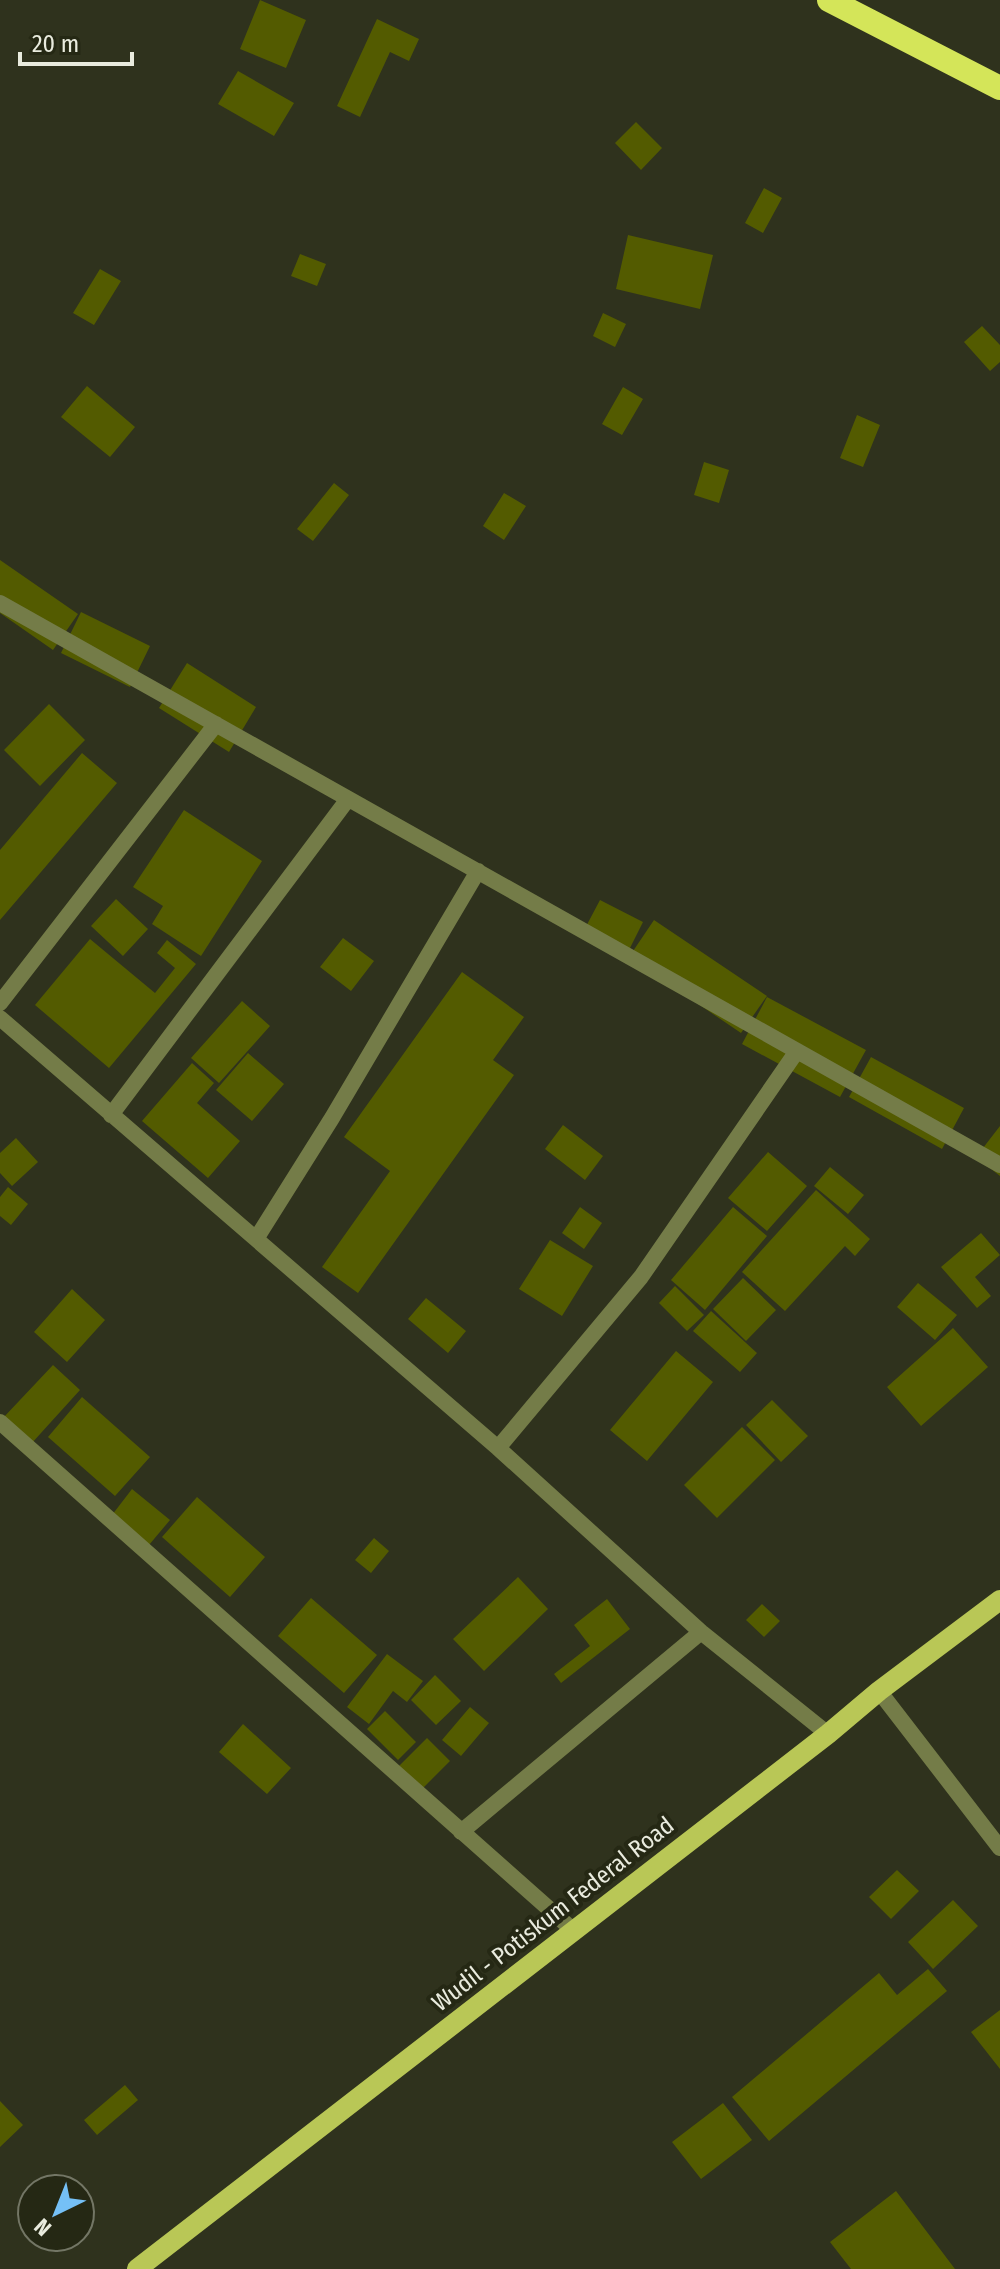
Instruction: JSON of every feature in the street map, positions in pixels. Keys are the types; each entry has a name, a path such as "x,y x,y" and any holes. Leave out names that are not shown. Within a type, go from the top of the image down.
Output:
{"highway":[{"path":"829,0 1000,88"}],"main road":[{"name":"Wudil - Potiskum Federal Road","path":"137,2269 1000,1600"}],"street":[{"path":"0,603 1000,1165"},
{"path":"0,1003 216,724"},
{"path":"111,1115 348,799"},
{"path":"256,1239 332,1118 478,871"},
{"path":"0,1018 498,1448 701,1632 828,1734"},
{"path":"498,1448 641,1277 797,1051"},
{"path":"0,1422 574,1931"},
{"path":"461,1832 701,1632"},
{"path":"879,1691 1000,1848"}],"building":[{"path":"260,0 306,20 286,68 240,49"},
{"path":"377,19 419,39 409,61 390,52 360,117 337,106"},
{"path":"238,71 294,103 274,136 218,104"},
{"path":"636,122 662,148 641,170 615,143"},
{"path":"764,188 782,198 763,233 745,223"},
{"path":"628,235 713,255 700,309 616,289"},
{"path":"300,254 326,264 317,286 291,276"},
{"path":"100,269 121,281 94,325 73,313"},
{"path":"603,313 626,324 615,347 593,336"},
{"path":"982,326 1000,345 1000,362 990,371 964,342"},
{"path":"87,386 135,427 110,457 61,417"},
{"path":"623,387 643,399 622,435 602,424"},
{"path":"857,415 880,425 863,467 840,458"},
{"path":"704,462 729,470 719,503 694,495"},
{"path":"334,483 349,495 313,541 297,529"},
{"path":"504,493 526,506 504,540 483,526"},
{"path":"0,560 78,614 53,650 0,613"},
{"path":"81,612 150,646 130,687 61,653"},
{"path":"187,663 256,707 229,752 159,708"},
{"path":"49,704 85,740 40,786 4,750"},
{"path":"82,753 117,783 0,920 0,850"},
{"path":"184,810 262,861 201,956 152,924 163,906 133,887"},
{"path":"116,899 148,929 123,956 91,926"},
{"path":"600,900 643,922 626,956 582,934"},
{"path":"654,920 767,996 741,1033 629,957"},
{"path":"343,938 374,961 351,991 320,967"},
{"path":"90,939 155,993 175,968 157,953 167,940 196,964 109,1068 35,1005"},
{"path":"462,972 524,1017 493,1060 514,1075 358,1293 322,1267 390,1171 344,1137"},
{"path":"767,997 866,1050 840,1097 742,1044"},
{"path":"242,1001 270,1026 219,1083 191,1058"},
{"path":"248,1053 284,1084 252,1121 216,1090"},
{"path":"871,1057 964,1108 942,1149 849,1097"},
{"path":"192,1063 214,1083 197,1103 240,1141 208,1178 142,1121"},
{"path":"563,1125 603,1156 585,1180 545,1149"},
{"path":"1000,1126 1000,1176 976,1157"},
{"path":"16,1138 38,1162 12,1186 0,1173 0,1153"},
{"path":"768,1152 807,1186 767,1231 728,1198"},
{"path":"830,1167 864,1195 848,1214 814,1186"},
{"path":"8,1187 28,1204 11,1225 0,1216 0,1197"},
{"path":"816,1190 870,1239 855,1256 845,1246 785,1311 742,1272"},
{"path":"580,1207 602,1223 584,1249 562,1233"},
{"path":"733,1207 767,1236 705,1310 671,1280"},
{"path":"981,1233 1000,1255 975,1277 991,1296 977,1308 941,1267"},
{"path":"550,1240 593,1266 562,1316 519,1289"},
{"path":"743,1278 776,1310 746,1341 713,1309"},
{"path":"918,1283 957,1315 935,1340 897,1307"},
{"path":"675,1286 704,1315 687,1331 659,1303"},
{"path":"72,1289 105,1320 67,1362 34,1332"},
{"path":"426,1298 466,1331 448,1353 408,1319"},
{"path":"711,1311 757,1353 740,1372 693,1331"},
{"path":"953,1328 988,1367 921,1426 887,1387"},
{"path":"676,1351 713,1382 647,1461 610,1430"},
{"path":"53,1365 80,1390 31,1444 3,1418"},
{"path":"82,1397 150,1457 115,1496 48,1437"},
{"path":"772,1400 808,1436 781,1462 746,1425"},
{"path":"742,1427 775,1460 717,1518 684,1485"},
{"path":"132,1489 170,1520 149,1545 112,1515"},
{"path":"197,1497 265,1557 230,1597 162,1537"},
{"path":"374,1538 389,1551 371,1573 355,1560"},
{"path":"518,1577 548,1609 484,1671 453,1639"},
{"path":"311,1598 377,1655 344,1693 278,1636"},
{"path":"607,1599 630,1629 561,1683 554,1674 590,1646 574,1625"},
{"path":"762,1604 780,1621 764,1637 746,1620"},
{"path":"387,1654 423,1681 407,1702 393,1691 369,1724 347,1707"},
{"path":"435,1675 461,1701 436,1725 411,1700"},
{"path":"470,1707 489,1723 461,1756 442,1740"},
{"path":"385,1711 416,1742 398,1760 367,1729"},
{"path":"243,1724 291,1768 267,1794 219,1752"},
{"path":"427,1738 450,1761 422,1789 399,1766"},
{"path":"897,1870 919,1891 891,1919 869,1897"},
{"path":"953,1900 978,1926 933,1969 908,1942"},
{"path":"928,1969 947,1991 769,2141 732,2097 879,1973 897,1995"},
{"path":"1000,2010 1000,2069 971,2032"},
{"path":"125,2085 138,2100 97,2135 84,2120"},
{"path":"0,2101 23,2125 0,2147"},
{"path":"723,2103 752,2140 701,2179 672,2142"},
{"path":"896,2191 955,2269 851,2269 830,2242"}]}
